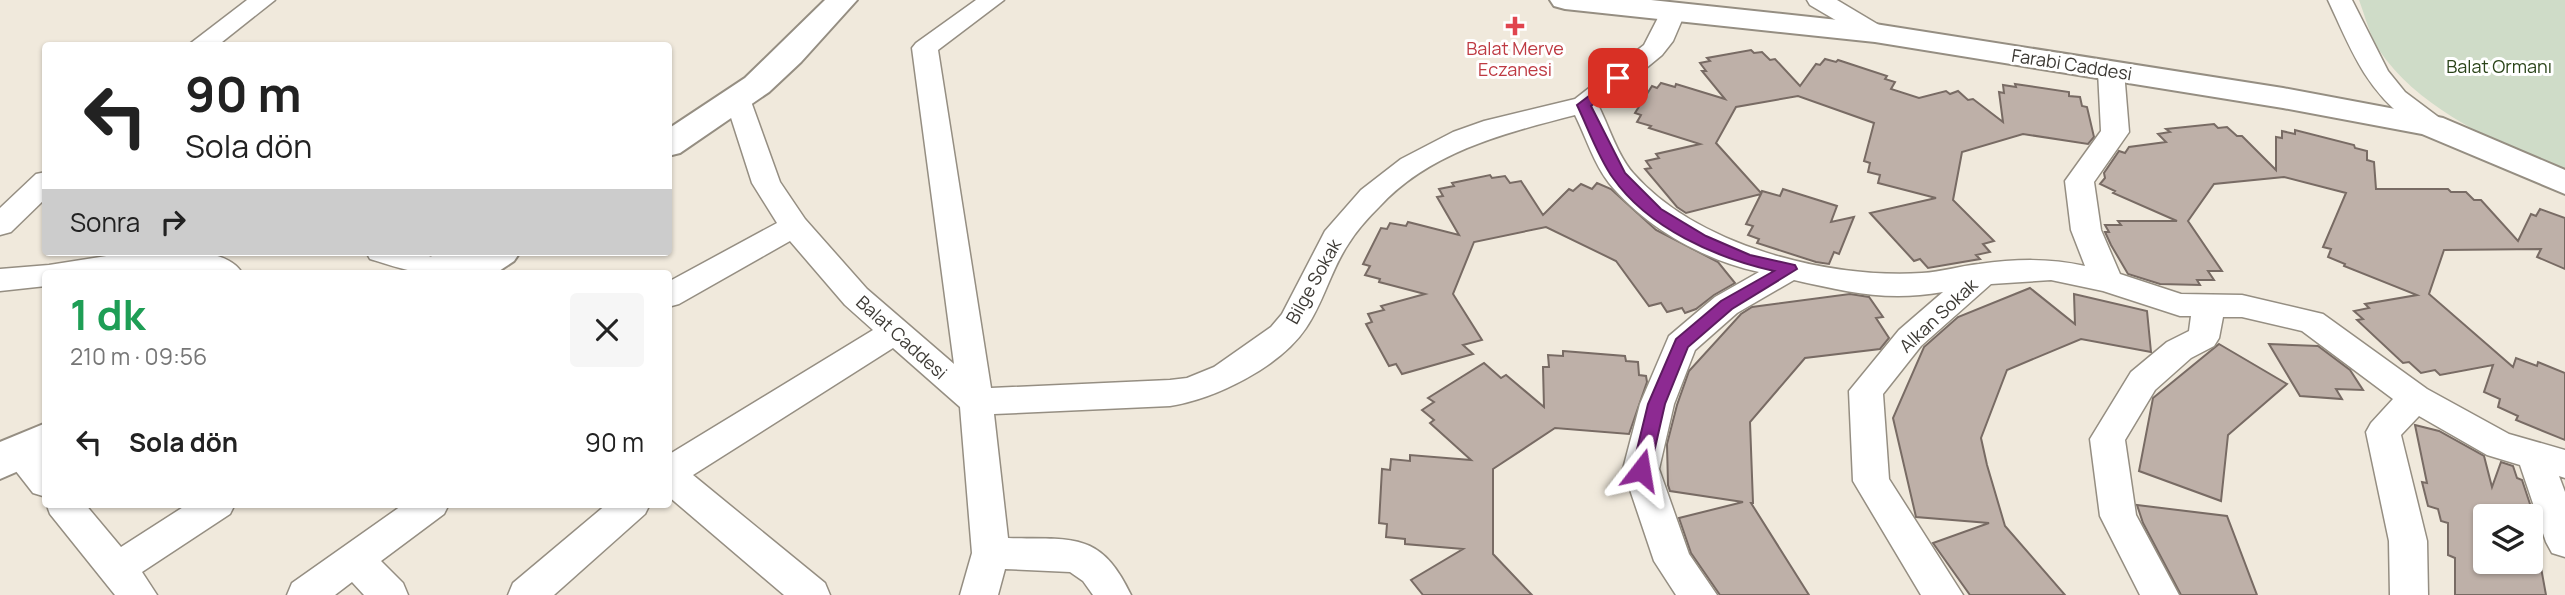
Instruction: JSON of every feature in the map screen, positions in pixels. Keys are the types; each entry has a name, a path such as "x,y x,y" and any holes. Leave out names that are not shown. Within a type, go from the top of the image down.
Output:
{"main road":[{"path":"672,122 751,69 782,41 815,0"},
{"path":"672,142 738,99 790,55 842,0"},
{"name":"Farabi Caddesi","path":"1565,0 1875,33 2431,125 2565,183"},
{"path":"448,270 464,256"},
{"path":"452,270 490,256"},
{"path":"16,447 42,420"}],"street":[{"path":"205,42 263,0"},
{"path":"979,595 991,553 976,402 925,48 992,0"},
{"path":"1819,0 1875,33"},
{"path":"2340,0 2376,73 2395,98 2431,125"},
{"name":"Bilge Sokak","path":"976,402 1170,393 1191,390 1226,376 1288,328 1336,238 1352,217 1390,180 1463,138 1520,119 1584,105 1653,50 1660,41 1672,13"},
{"path":"2107,281 2086,230 2079,181 2115,132 2112,71"},
{"name":"Balat Caddesi","path":"738,99 766,183 793,226 856,297 976,402"},
{"path":"1584,105 1619,176 1655,212 1701,239 1746,259 1866,285 1924,284 1983,274"},
{"path":"0,225 42,185"},
{"path":"672,294 793,226"},
{"path":"399,256 437,270"},
{"path":"84,270 166,260 206,262 221,270"},
{"path":"1698,595 1673,561 1641,470 1657,404 1681,344 1726,305 1789,269"},
{"name":"Alkan Sokak","path":"1944,595 1930,578 1871,481 1866,391 1910,338 1983,274 2050,269 2107,281 2180,305 2242,306 2312,321 2415,398 2499,445 2549,460"},
{"path":"0,280 42,275"},
{"path":"2160,595 2118,516 2107,439 2143,381 2179,350 2203,338 2208,320 2202,305"},
{"path":"672,471 894,332"},
{"path":"2409,595 2408,541 2383,432 2415,398"},
{"path":"16,447 42,478"},
{"path":"2549,460 2565,542"},
{"path":"672,477 811,595"},
{"path":"66,508 128,582 211,508"},
{"path":"306,595 425,508"},
{"path":"527,595 627,508"},
{"path":"991,553 1072,556 1084,560 1096,568 1112,595"},
{"path":"354,559 389,595"}],"green space":[{"name":"Balat Ormanı","path":"2359,0 2565,0 2565,174 2463,124 2417,91 2396,72 2379,50"}],"building":[{"path":"1751,50 1754,53 1762,52 1770,60 1775,59 1800,86 1816,64 1820,65 1825,59 1836,62 1838,60 1887,76 1885,79 1895,82 1891,89 1919,98 1946,91 1950,94 1958,91 2003,122 1999,92 2004,93 2003,85 2016,87 2015,84 2069,92 2069,96 2080,97 2082,106 2087,107 2094,137 2088,144 2023,134 1962,152 1953,200 1994,241 1983,244 1990,252 1976,255 1980,259 1928,268 1920,259 1914,261 1870,213 1936,198 1878,183 1880,175 1868,172 1870,163 1864,161 1874,123 1798,96 1736,107 1716,143 1761,193 1762,191 1780,196 1783,189 1837,206 1831,222 1854,217 1839,254 1834,252 1829,264 1816,262 1757,243 1759,239 1748,235 1753,226 1746,224 1761,194 1686,213 1677,207 1645,169 1651,168 1646,161 1659,158 1656,154 1700,144 1637,122 1641,115 1635,113 1652,86 1657,88 1661,83 1675,87 1676,84 1725,99 1702,71 1706,71 1700,63 1710,61 1707,58"},
{"path":"2214,124 2218,128 2227,127 2237,136 2242,136 2276,170 2276,137 2282,138 2282,131 2295,134 2295,130 2354,145 2355,148 2367,151 2367,160 2374,162 2376,189 2448,189 2451,192 2466,192 2474,200 2481,200 2518,241 2531,214 2536,216 2540,209 2565,218 2565,269 2537,257 2541,249 2444,250 2429,294 2513,367 2516,358 2537,366 2538,362 2565,373 2565,440 2516,420 2518,416 2498,407 2500,399 2484,392 2493,365 2440,375 2435,370 2421,373 2409,362 2403,363 2357,320 2363,319 2354,311 2369,308 2365,304 2417,295 2328,257 2331,249 2323,247 2346,193 2284,177 2214,184 2188,221 2222,271 2208,271 2214,280 2197,280 2200,285 2160,284 2128,274 2111,245 2105,225 2121,225 2118,221 2177,221 2113,193 2115,191 2100,184 2105,178 2104,173 2119,151 2125,153 2129,147 2166,142 2158,134 2170,132 2166,129"},
{"path":"1490,175 1492,178 1505,176 1510,183 1521,181 1543,215 1569,189 1573,191 1581,184 1592,189 1597,183 1611,189 1656,230 1718,262 1735,283 1696,309 1685,313 1682,308 1667,312 1661,303 1649,306 1616,261 1546,227 1474,242 1453,294 1482,340 1463,345 1473,354 1402,374 1396,364 1389,366 1366,324 1372,322 1368,314 1384,310 1381,306 1425,294 1379,282 1380,279 1365,275 1370,266 1363,264 1381,228 1387,229 1390,223 1406,226 1408,222 1459,235 1437,197 1443,196 1439,189 1454,186 1452,183"},
{"path":"2030,288 2075,324 2074,294 2147,311 2151,352 2081,339 2007,370 1981,438 1987,465 2005,526 2065,595 1970,595 1933,543 1989,523 1916,517 1893,418 1924,347 1958,317"},
{"path":"1850,294 1869,297 1883,317 1876,318 1889,338 1880,349 1805,358 1750,422 1751,503 1809,595 1720,595 1691,553 1679,518 1743,502 1670,491 1668,485 1667,444 1689,371 1741,314 1752,307"},
{"path":"2219,344 2287,384 2228,435 2221,501 2139,471 2153,398"},
{"path":"2269,344 2318,346 2350,370 2363,390 2336,389 2342,399 2300,396"},
{"path":"1563,351 1625,356 1626,361 1638,362 1639,375 1646,376 1647,382 1629,434 1555,428 1493,469 1493,554 1532,595 1423,595 1411,580 1463,549 1405,544 1405,539 1386,537 1387,524 1379,523 1382,469 1390,470 1391,459 1410,461 1410,455 1471,460 1430,423 1434,420 1422,410 1434,402 1428,398 1484,363 1501,378 1506,375 1544,407 1543,367 1549,367 1548,355 1563,356"},
{"path":"2415,425 2439,431 2484,456 2492,487 2501,462 2513,466 2517,478 2522,480 2530,504 2473,504 2473,574 2542,574 2546,595 2455,595 2455,558 2448,555 2448,523 2441,521 2438,509 2428,506 2422,482 2427,483"},
{"path":"2137,505 2227,516 2257,595 2181,595 2143,523"}],"place":[{"name":"Balat Merve Eczanesi","path":"1515,26"}],"route":[{"path":"1618,78 1584,105 1619,176 1655,212 1701,239 1746,259 1789,269 1726,305 1681,344 1657,404 1641,470"}]}
